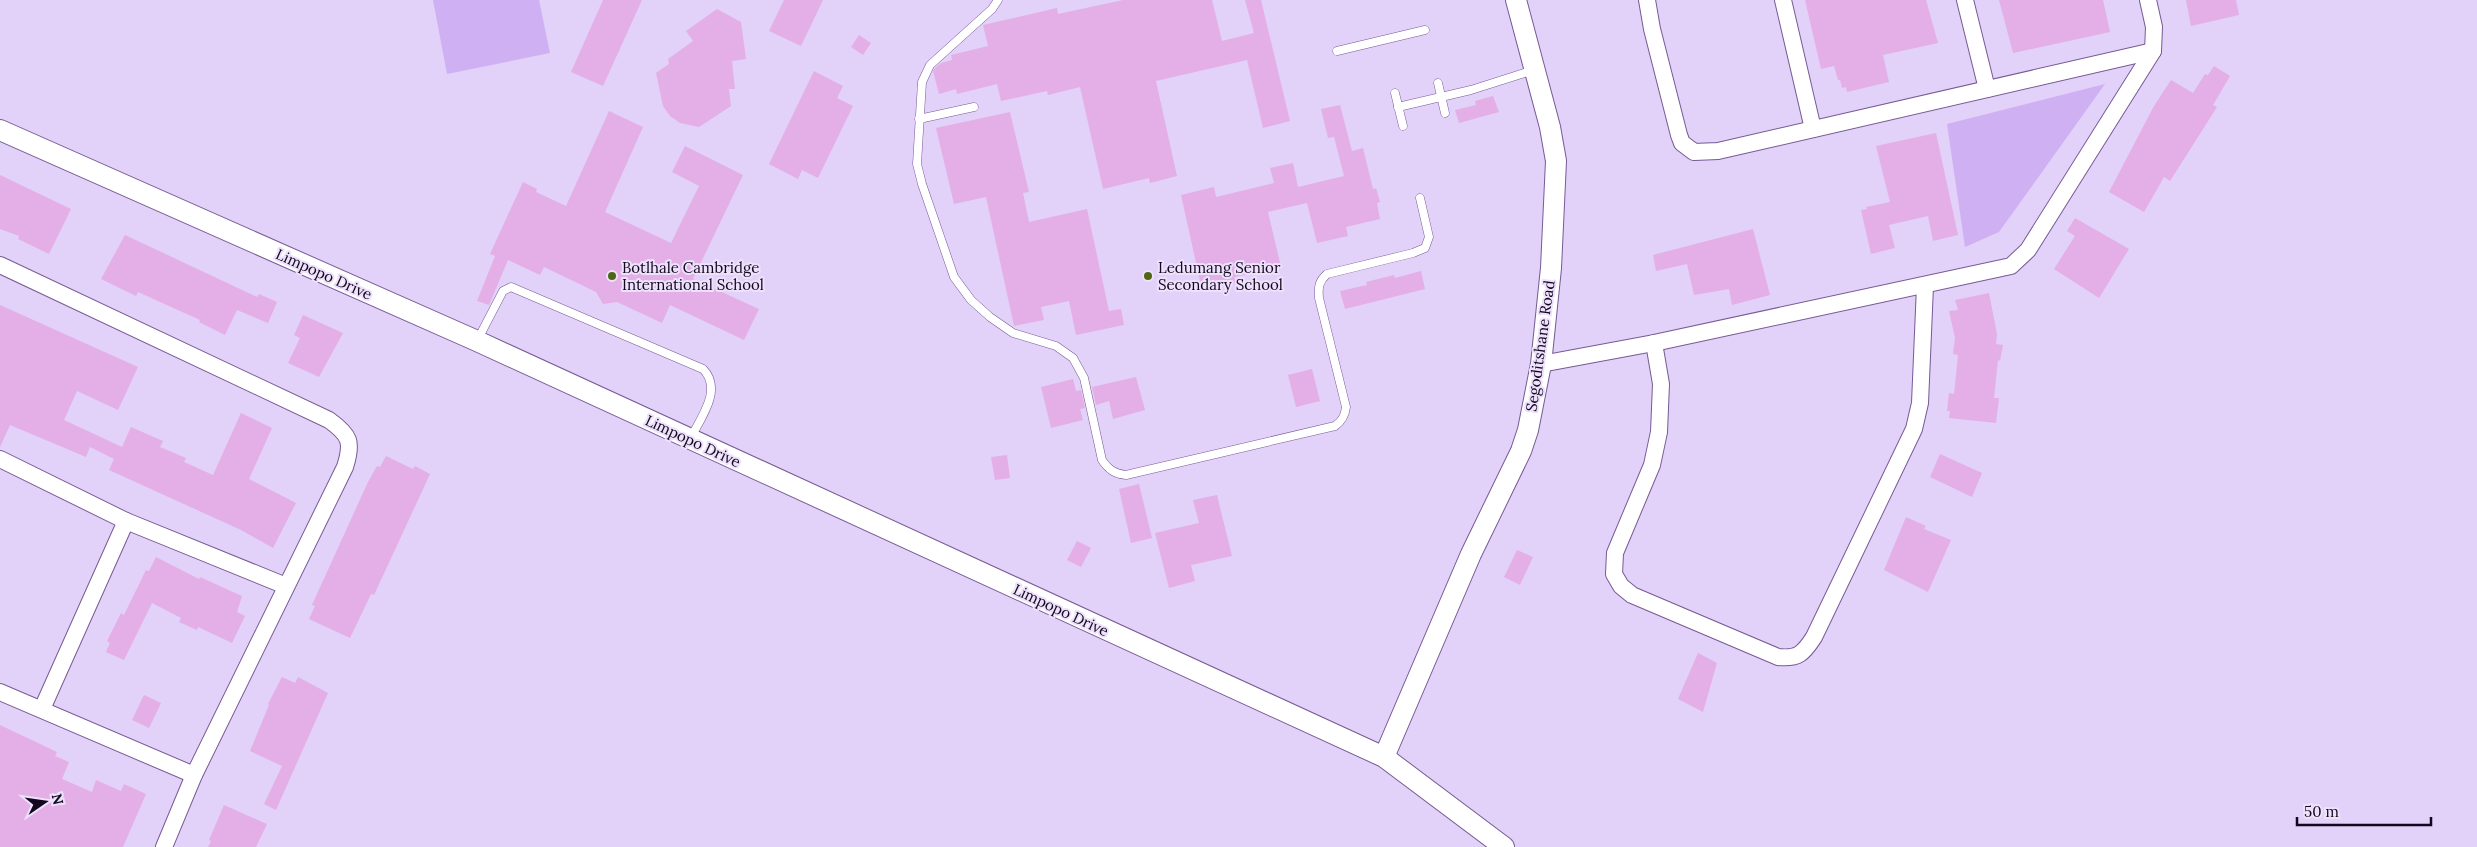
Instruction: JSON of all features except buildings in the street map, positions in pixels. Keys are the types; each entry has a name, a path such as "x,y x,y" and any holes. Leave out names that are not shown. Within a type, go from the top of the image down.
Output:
{"street":[{"name":"Segoditshane Road","path":"1384,757 1471,554 1521,450 1541,364 1551,268 1556,161 1550,127 1516,0"},
{"path":"1647,0 1652,29 1679,135 1688,148 1694,152 1718,151 2153,51"},
{"path":"1783,0 1813,129"},
{"path":"1965,0 1987,90"},
{"path":"1541,364 1654,343 2011,266 2028,250 2153,51 2154,27 2148,0"},
{"name":"Limpopo Drive","path":"0,130 477,341 1384,757 1504,847"},
{"path":"0,265 329,420 341,429 349,439 350,452 345,467 194,775 164,847"},
{"path":"1654,343 1661,384 1659,432 1652,465 1615,553 1614,574 1621,586 1632,595 1778,657 1793,658 1806,650 1814,637 1914,429 1920,403 1925,286"},
{"path":"2,465 126,521 286,586"},
{"path":"42,709 126,521"},
{"path":"0,692 194,775"}],"lane":[{"path":"998,0 992,9 930,64 925,72 917,164 922,184 954,277 971,300 990,318 1012,333 1056,346 1073,358 1084,378 1102,460 1108,469 1118,474 1126,475 1335,426 1340,423 1344,418 1346,407 1318,288 1322,279 1327,274 1413,253 1425,248 1429,237 1420,198"},
{"path":"1337,51 1425,30"},
{"path":"1398,107 1441,97 1534,70"},
{"path":"1438,83 1445,113"},
{"path":"1395,93 1403,126"},
{"path":"920,119 974,107"},
{"path":"477,341 503,291 510,287 703,369 711,382 711,397 690,439"}],"shaded area":[{"path":"433,0 539,0 550,53 447,74"},
{"path":"2105,84 1999,232 1965,247 1947,124"}],"place":[{"name":"Botlhale Cambridge International School","path":"612,276"},
{"name":"Ledumang Senior Secondary School","path":"1148,276"}]}
